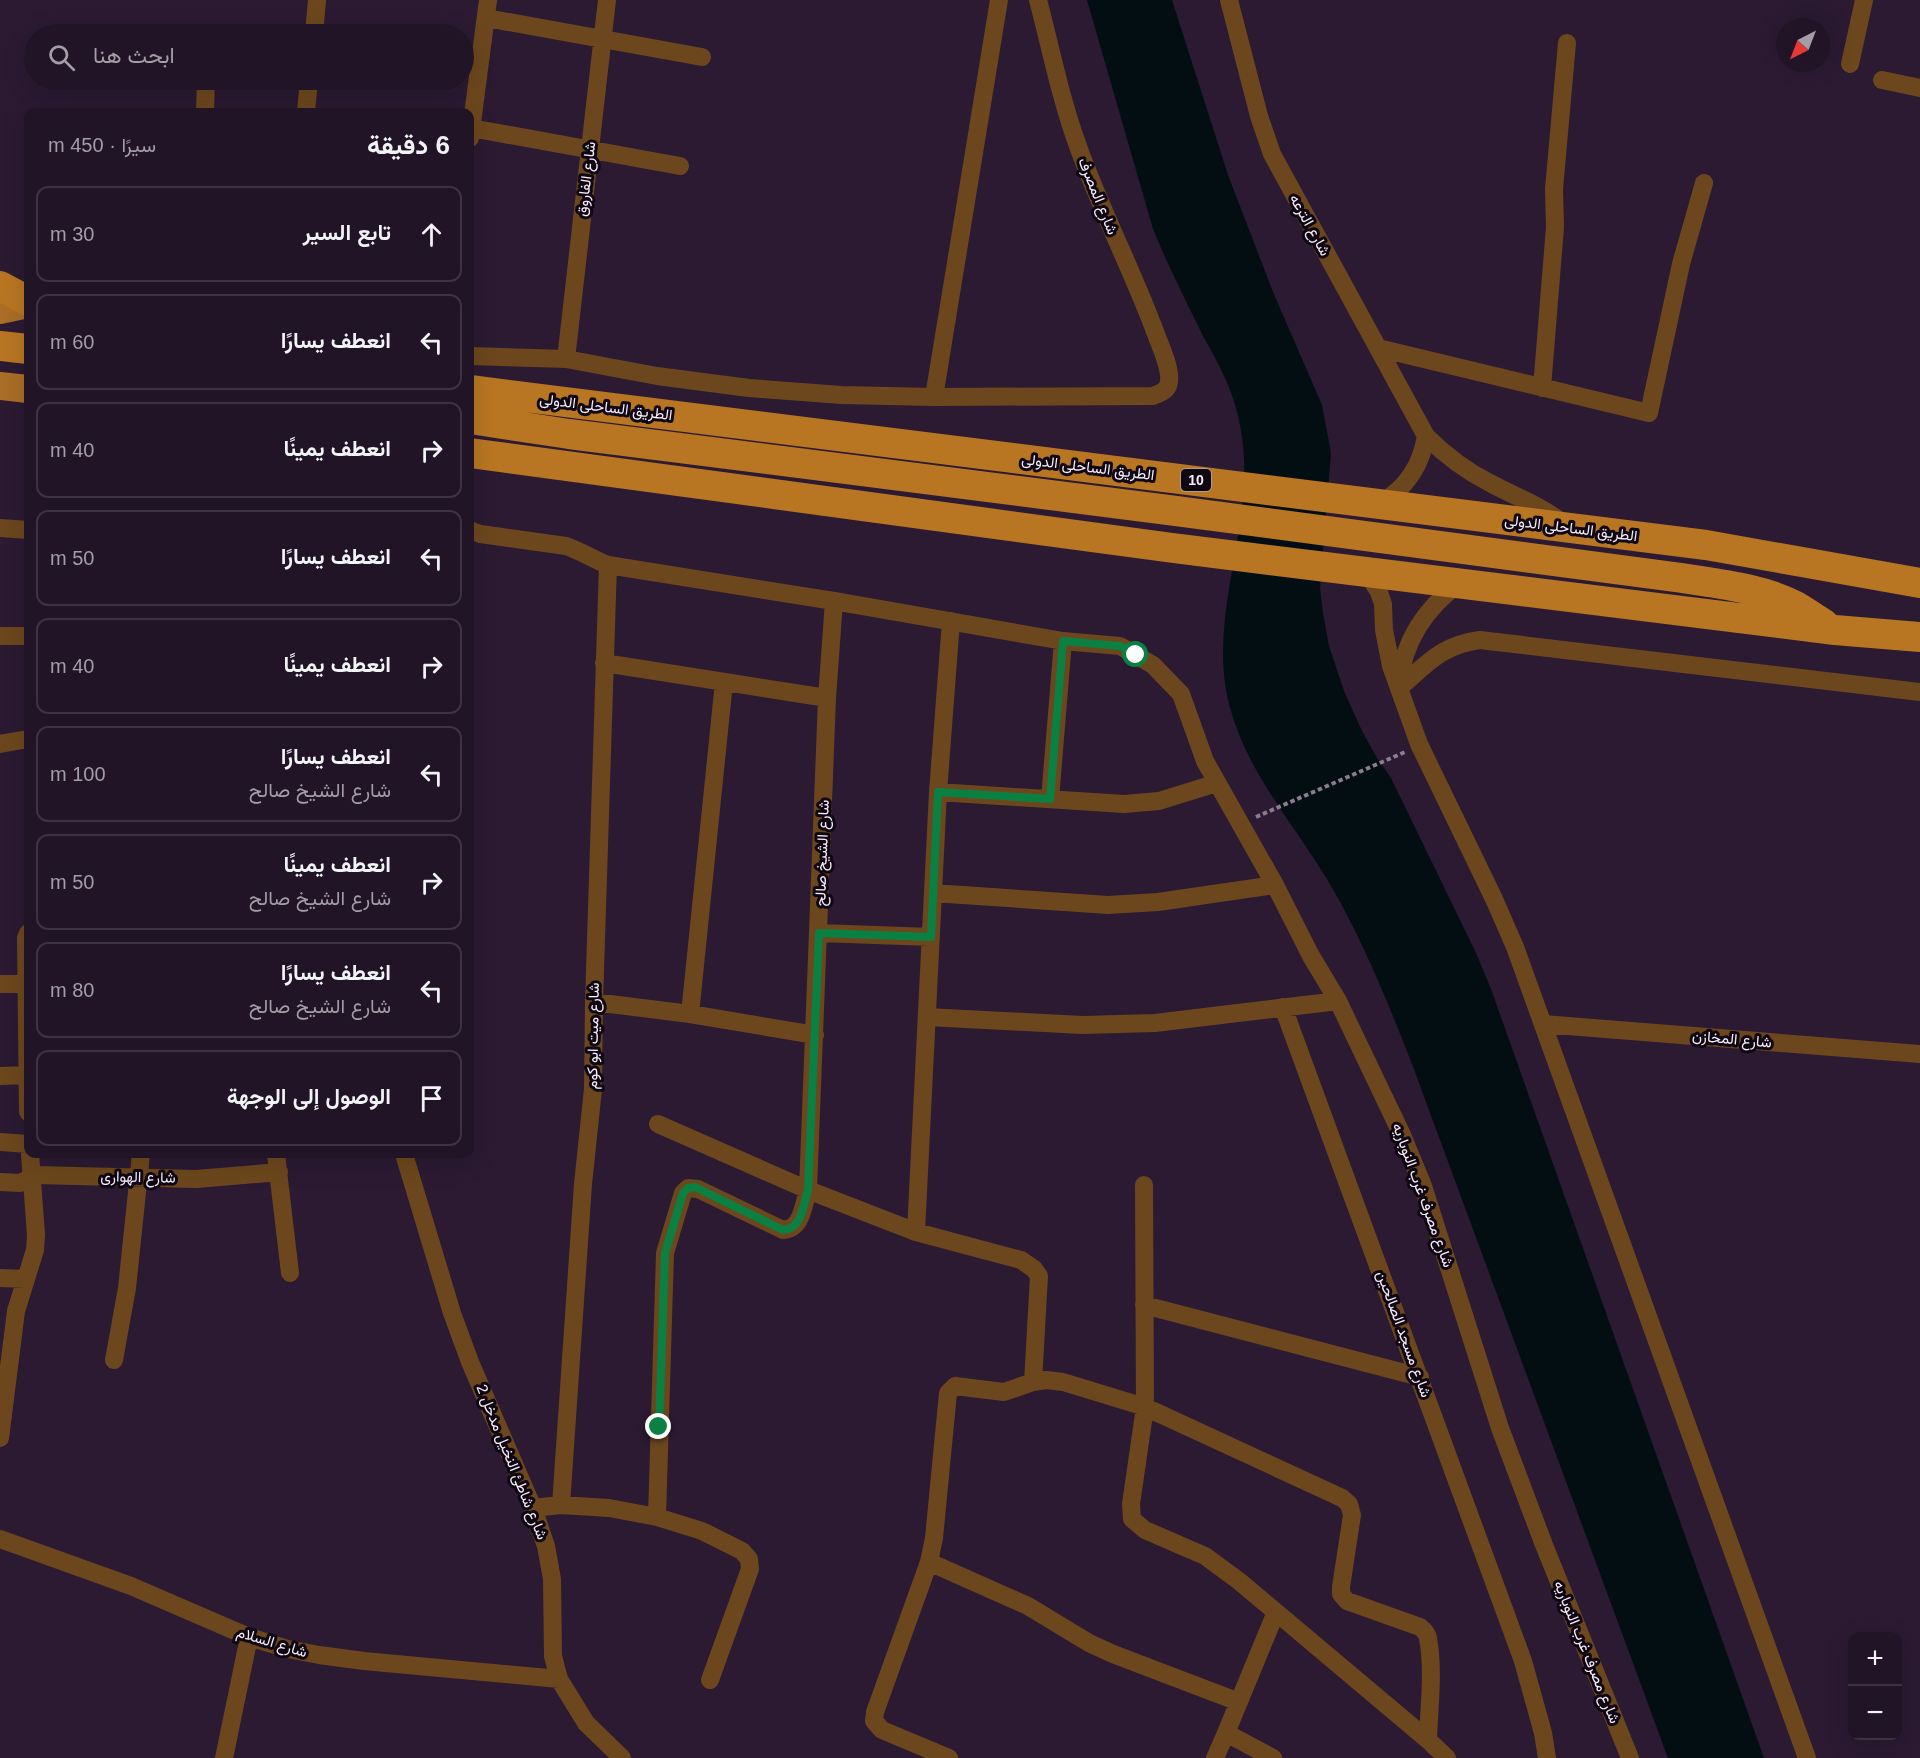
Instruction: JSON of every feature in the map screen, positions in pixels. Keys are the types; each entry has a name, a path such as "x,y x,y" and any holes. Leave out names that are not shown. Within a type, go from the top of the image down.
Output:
{"highway":[{"path":"0,286 24,300"},
{"path":"0,310 24,320"},
{"path":"0,346 24,349"},
{"name":"الطريق الساحلى الدولى","path":"474,390 1706,545 1920,582"},
{"path":"474,420 568,434 1682,578 1747,589 1795,606 1835,630"},
{"path":"474,454 1173,548 1835,630 1920,637"}],"main road":[{"path":"0,310 24,303"},
{"path":"0,386 24,389"}],"street":[{"path":"315,24 317,0"},
{"name":"شارع الفاروق","path":"566,358 607,0"},
{"path":"474,356 566,358 657,375 749,388 842,395 934,397 999,0"},
{"name":"شارع المصرف","path":"934,397 1153,396 1163,393 1170,381 1143,299 1119,248 1078,147 1038,0"},
{"name":"شارع الترعه","path":"1229,0 1259,116 1272,154 1426,436 1473,474 1543,508 1569,527"},
{"path":"1850,64 1864,0"},
{"path":"473,108 487,9 603,39 702,57"},
{"path":"1542,388 1555,227 1554,189 1567,43"},
{"path":"1882,80 1920,88"},
{"path":"205,108 206,90"},
{"path":"306,108 308,90"},
{"path":"474,134 590,150 680,166"},
{"path":"1378,348 1650,412 1681,264 1704,183"},
{"path":"1382,504 1393,496 1412,475 1424,450 1426,436"},
{"path":"0,528 24,530"},
{"path":"474,532 566,546 579,550 609,566 834,601 1063,641 1050,799"},
{"name":"شارع ميت ابو كوم","path":"561,1505 593,1089 604,663 609,566"},
{"path":"1365,570 1379,592 1383,604 1386,648 1398,688 1419,744 1499,908 1544,1024 1807,1758"},
{"path":"1398,688 1404,654 1420,621 1432,606 1461,583"},
{"name":"شارع الشيخ صالح","path":"657,1517 665,1253 683,1193 688,1188 695,1187 783,1230 792,1228 798,1223 808,1190 827,698 834,601"},
{"path":"916,1232 938,792 951,621"},
{"path":"0,636 24,636"},
{"path":"1398,688 1436,655 1449,647 1480,640 1920,692"},
{"name":"شارع مصرف غرب النوباريه","path":"1063,641 1120,646 1153,665 1181,694 1205,761 1275,885 1311,956 1338,1001 1402,1135 1423,1186 1500,1428 1544,1545 1630,1758"},
{"path":"604,663 827,698"},
{"path":"690,1014 724,681"},
{"path":"0,744 24,742"},
{"path":"938,792 1124,804 1159,801 1217,783"},
{"path":"933,893 1108,905 1158,902 1275,885"},
{"path":"819,933 931,937"},
{"path":"0,984 24,993"},
{"path":"927,1017 1082,1025 1155,1023 1338,1001"},
{"path":"594,1002 690,1014 815,1035"},
{"name":"شارع مسجد الصالحين","path":"1283,1007 1523,1661 1547,1758"},
{"name":"شارع المخازن","path":"1544,1024 1920,1054"},
{"path":"0,1076 24,1075"},
{"path":"658,1124 808,1190 916,1232 1021,1260 1034,1269 1039,1276 1040,1285 1033,1382"},
{"path":"0,1142 24,1144"},
{"path":"0,1438 16,1311 35,1250 30,1158"},
{"path":"114,1360 127,1288 141,1158"},
{"path":"277,1158 290,1273"},
{"name":"شارع شاطئ النخيل مدخل 2","path":"405,1158 463,1342 533,1508 546,1546 552,1580 553,1656 559,1679 586,1723 622,1758"},
{"name":"شارع الهوارى","path":"0,1182 20,1183 36,1175 196,1179 279,1172"},
{"path":"1144,1185 1145,1407 1131,1504 1131,1515 1135,1523 1145,1530 1205,1556 1239,1581 1447,1758"},
{"path":"0,1278 26,1279"},
{"path":"1143,1305 1420,1377"},
{"path":"949,1758 882,1730 874,1721 875,1712 929,1562 934,1538 948,1393 955,1386 1004,1392 1046,1380 1063,1382 1145,1407 1342,1498 1349,1504 1352,1515 1341,1594 1347,1601 1426,1631 1430,1673 1428,1740"},
{"path":"533,1508 561,1505 609,1508 657,1517 702,1531 742,1551 749,1559 750,1569 710,1680"},
{"name":"شارع السلام","path":"0,1539 131,1586 249,1637 288,1649 319,1655 559,1679"},
{"path":"929,1562 1028,1606 1089,1643 1113,1654 1239,1702"},
{"path":"1215,1758 1276,1612"},
{"path":"224,1758 249,1637"},
{"path":"1226,1733 1273,1758"}],"path":[{"path":"1271,810 1402,754"}],"shaded area":[{"path":"1087,0 1172,0 1228,175 1273,292 1322,405 1331,453 1320,588 1329,646 1344,691 1362,731 1391,778 1476,953 1491,989 1764,1758 1668,1758 1412,1064 1385,998 1334,891 1263,782 1239,736 1225,680 1223,648 1225,616 1244,490 1244,459 1240,427 1228,386 1153,229"}],"route":[{"path":"659,1427 665,1253 683,1193 688,1188 695,1187 783,1230 792,1228 798,1223 808,1190 819,933 931,937 938,792 1050,799 1063,641 1120,646 1136,655"}]}
